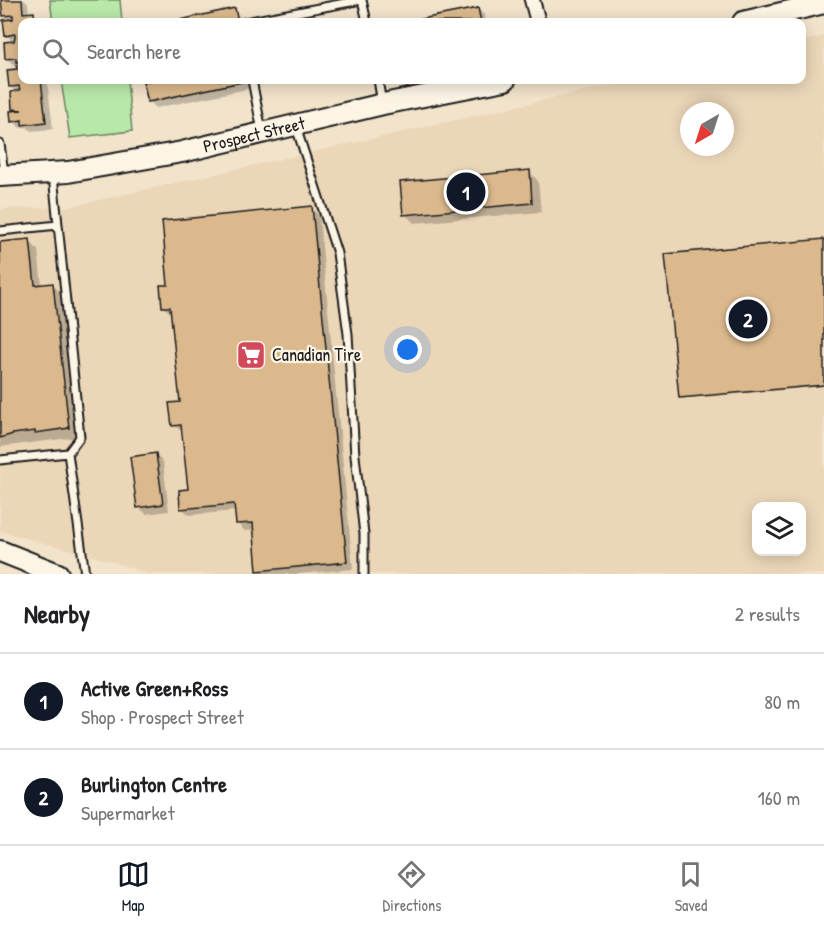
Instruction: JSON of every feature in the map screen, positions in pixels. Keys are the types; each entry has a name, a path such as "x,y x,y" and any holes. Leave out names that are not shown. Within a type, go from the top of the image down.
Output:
{"street":[{"path":"532,0 537,18"},
{"path":"760,18 824,3"},
{"name":"Prospect Street","path":"2,175 52,173 182,152 296,127 383,104 485,84"},
{"path":"0,551 58,574"}],"lane":[{"path":"266,18 362,0 366,18"},
{"path":"253,84 262,134"},
{"path":"379,84 383,104"},
{"path":"296,127 337,253 349,344 355,456 364,534 364,574"},
{"path":"0,144 2,175"},
{"path":"52,173 80,437 68,453 85,574"},
{"path":"0,231 58,225"},
{"path":"0,460 68,453"}],"shaded area":[{"path":"824,36 824,574 148,574 114,562 0,531 0,209 68,207 616,84 806,84 806,41"}],"green space":[{"path":"50,0 120,0 122,18 52,18"},
{"path":"62,84 127,84 132,131 70,138"}],"building":[{"path":"1,0 22,0 23,13 34,12 35,18 18,18 18,62 16,62 16,58 5,59 4,42 14,41 15,34 5,36 3,20 13,19 13,15 3,16"},
{"path":"235,8 237,18 189,18"},
{"path":"478,8 480,18 427,18"},
{"path":"16,65 18,65 18,84 41,84 46,122 22,125 22,120 11,122 10,111 22,110 12,109 11,92 20,90 19,86 9,87 7,70 17,69"},
{"path":"144,84 232,84 148,102"},
{"path":"530,170 532,203 403,215 400,182"},
{"name":"Canadian Tire","path":"312,206 347,562 257,571 253,523 236,524 234,504 180,509 179,490 188,489 181,425 172,426 169,403 180,402 170,307 162,307 160,285 168,285 162,221"},
{"path":"30,239 35,285 53,283 69,428 13,434 0,438 0,242"},
{"path":"824,239 824,385 679,398 665,254"},
{"path":"156,453 163,504 137,508 130,457"}],"place":[{"name":"Active Green+Ross","path":"466,192"},
{"name":"Burlington Centre","path":"748,319"},
{"name":"Canadian Tire","path":"251,355"}]}
